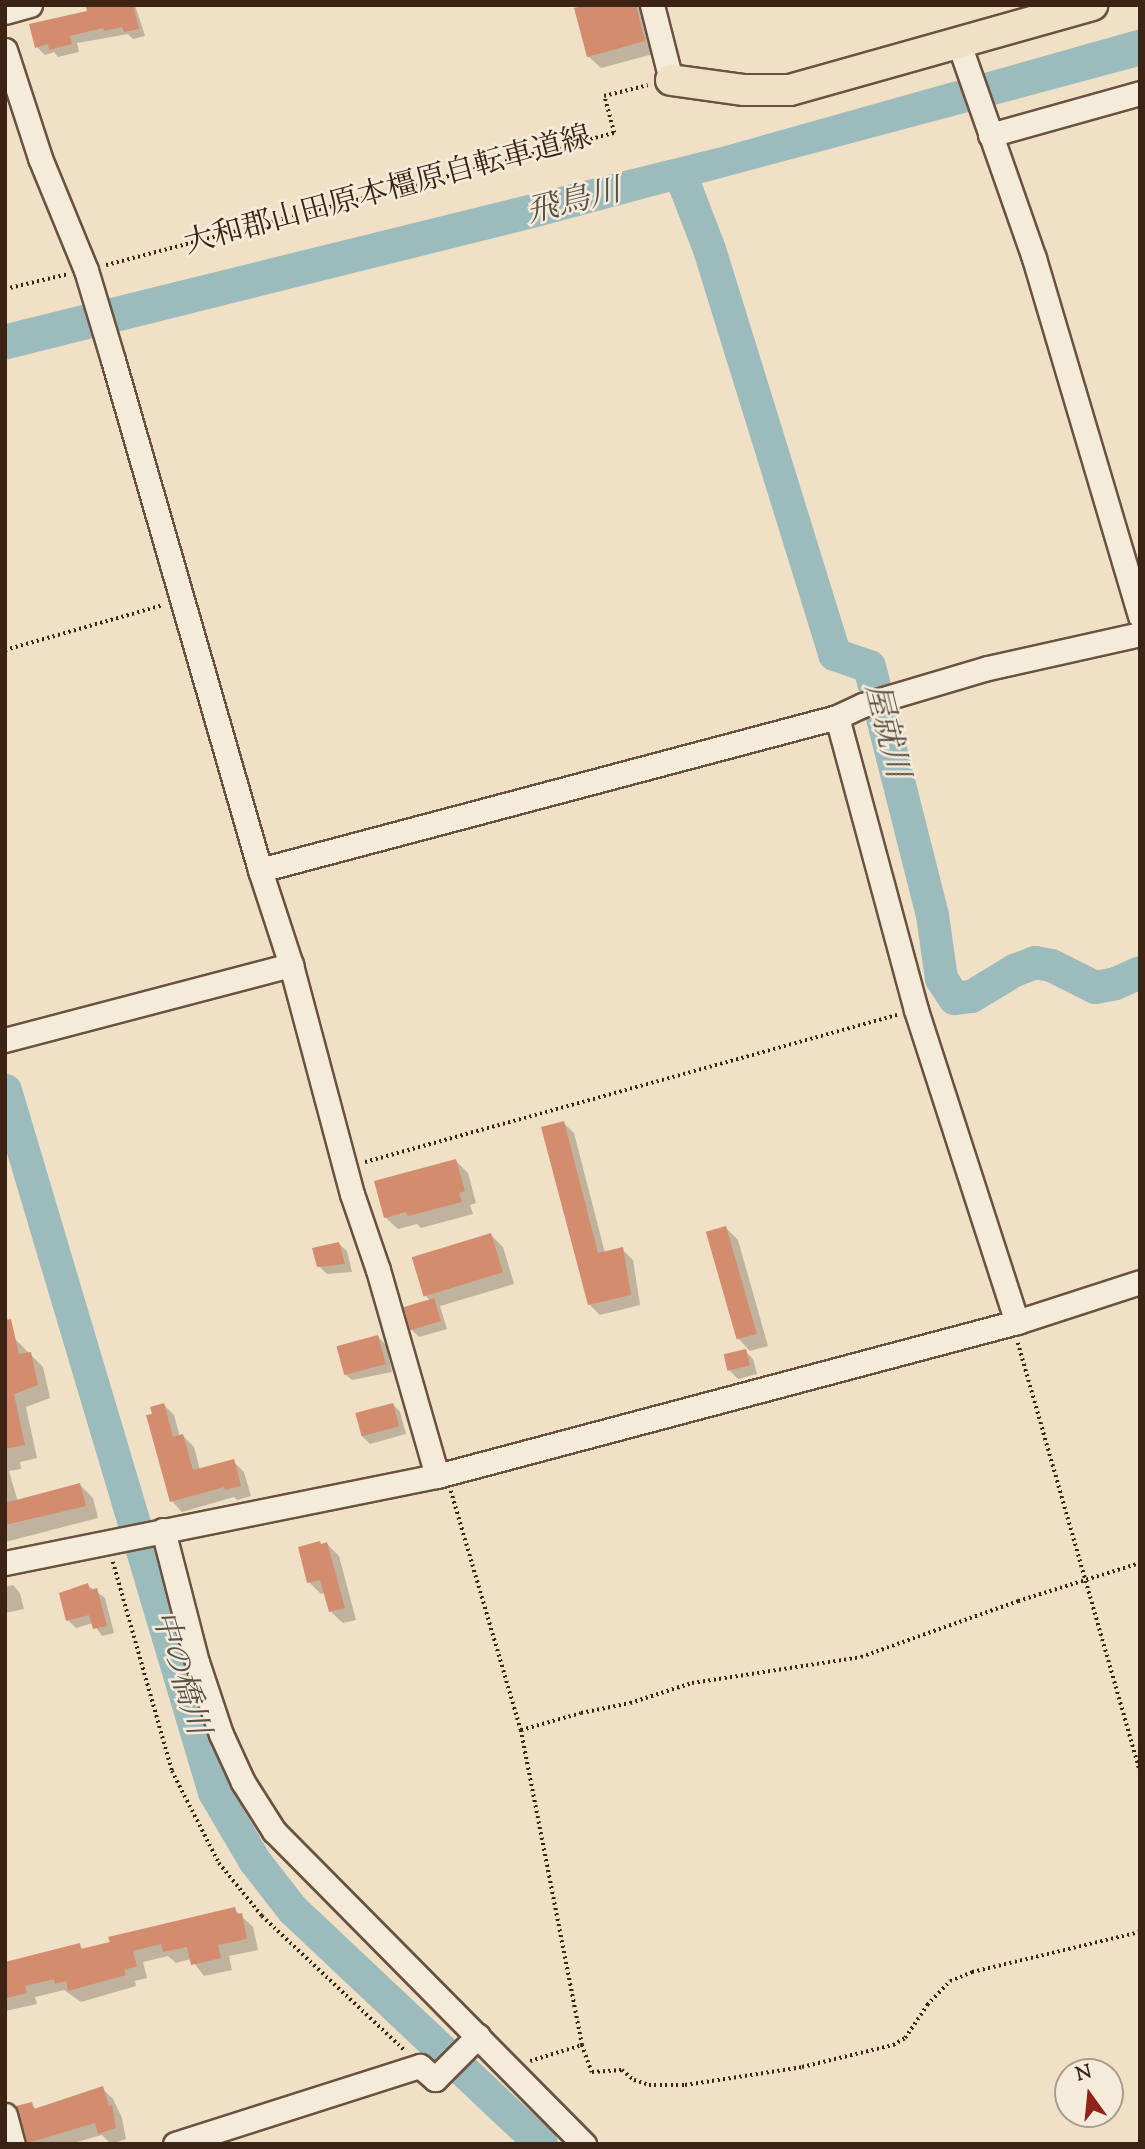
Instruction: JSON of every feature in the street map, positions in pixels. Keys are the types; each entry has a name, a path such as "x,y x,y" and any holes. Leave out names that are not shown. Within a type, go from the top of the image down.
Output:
{"main road":[{"path":"671,80 744,90 790,90 959,45 1092,5"}],"street":[{"path":"5,12 30,5"},
{"path":"652,5 671,80"},
{"path":"959,45 1034,258 1140,617"},
{"path":"5,50 40,158 87,274 260,870 291,965 345,1168 442,1475"},
{"path":"989,133 1140,93"},
{"path":"260,870 837,717 863,705 988,668 1140,634"},
{"path":"837,717 916,1010 1014,1323"},
{"path":"15,1038 291,965"},
{"path":"5,1563 107,1540 442,1475 1014,1323 1140,1282"},
{"path":"163,1530 197,1662 221,1734 243,1782 268,1821 476,2037 584,2144"},
{"path":"175,2144 430,2071 476,2037"},
{"path":"5,2115 13,2144"}],"path":[{"name":"大和郡山田原本橿原自転車道線","path":"5,289 87,274 614,133 604,96 671,80"},
{"path":"5,650 181,600"},
{"path":"345,1168 916,1010"},
{"path":"1014,1323 1140,1772"},
{"path":"442,1475 521,1730 582,2045 592,2072 622,2070 634,2080 649,2085 685,2085 802,2067 899,2042 905,2038 940,1990 960,1977 1140,1932"},
{"path":"107,1540 172,1771 219,1863 262,1916 430,2071"},
{"path":"521,1730 630,1703 692,1683 861,1657 1140,1563"},
{"path":"507,2067 582,2045"}],"water":[{"name":"飛鳥川","path":"1140,29 1140,66 538,227 5,360 5,324 725,146"}],"building":[{"path":"85,5 133,5 139,29 124,32 122,27 104,31 103,28 70,36 72,44 49,50 48,44 35,48 29,24 87,11"},
{"path":"585,5 636,5 645,41 587,57 574,8"},
{"path":"564,1121 598,1253 623,1247 631,1295 588,1305 541,1127"},
{"path":"456,1159 465,1191 459,1193 462,1202 408,1216 406,1212 384,1218 374,1181"},
{"path":"726,1226 757,1334 737,1339 706,1232"},
{"path":"491,1233 503,1272 424,1296 412,1257"},
{"path":"339,1242 345,1264 317,1267 312,1248"},
{"path":"434,1298 441,1321 410,1330 403,1307"},
{"path":"11,1319 19,1354 31,1352 38,1385 14,1394 25,1445 5,1449 5,1320"},
{"path":"378,1335 386,1364 344,1375 336,1346"},
{"path":"746,1349 750,1366 727,1371 724,1354"},
{"path":"164,1403 173,1437 183,1434 193,1470 234,1459 241,1486 225,1490 224,1487 170,1502 146,1415 152,1414 150,1407"},
{"path":"393,1403 399,1426 362,1436 355,1413"},
{"path":"80,1483 86,1506 5,1525 5,1503"},
{"path":"320,1541 321,1544 327,1542 345,1608 329,1612 320,1580 307,1583 298,1547"},
{"path":"88,1583 90,1590 97,1588 107,1626 93,1629 89,1615 66,1621 59,1593"},
{"path":"235,1907 237,1914 242,1913 247,1939 218,1945 221,1958 191,1965 187,1947 163,1952 161,1944 133,1951 137,1966 124,1970 126,1975 68,1991 66,1981 55,1984 54,1979 25,1986 27,1993 7,1998 5,1962 80,1943 81,1949 110,1942 108,1937"},
{"path":"103,2086 109,2106 112,2105 116,2128 98,2134 95,2123 27,2143 16,2106 32,2102 34,2109"}],"waterway":[{"name":"屋就川","path":"681,176 709,249 834,654 869,666 932,915 941,978 954,998 971,996 1014,970 1035,962 1051,965 1095,987 1115,983 1140,972"},
{"name":"中の橋川","path":"5,1090 214,1792 254,1860 292,1909 541,2144"}]}
